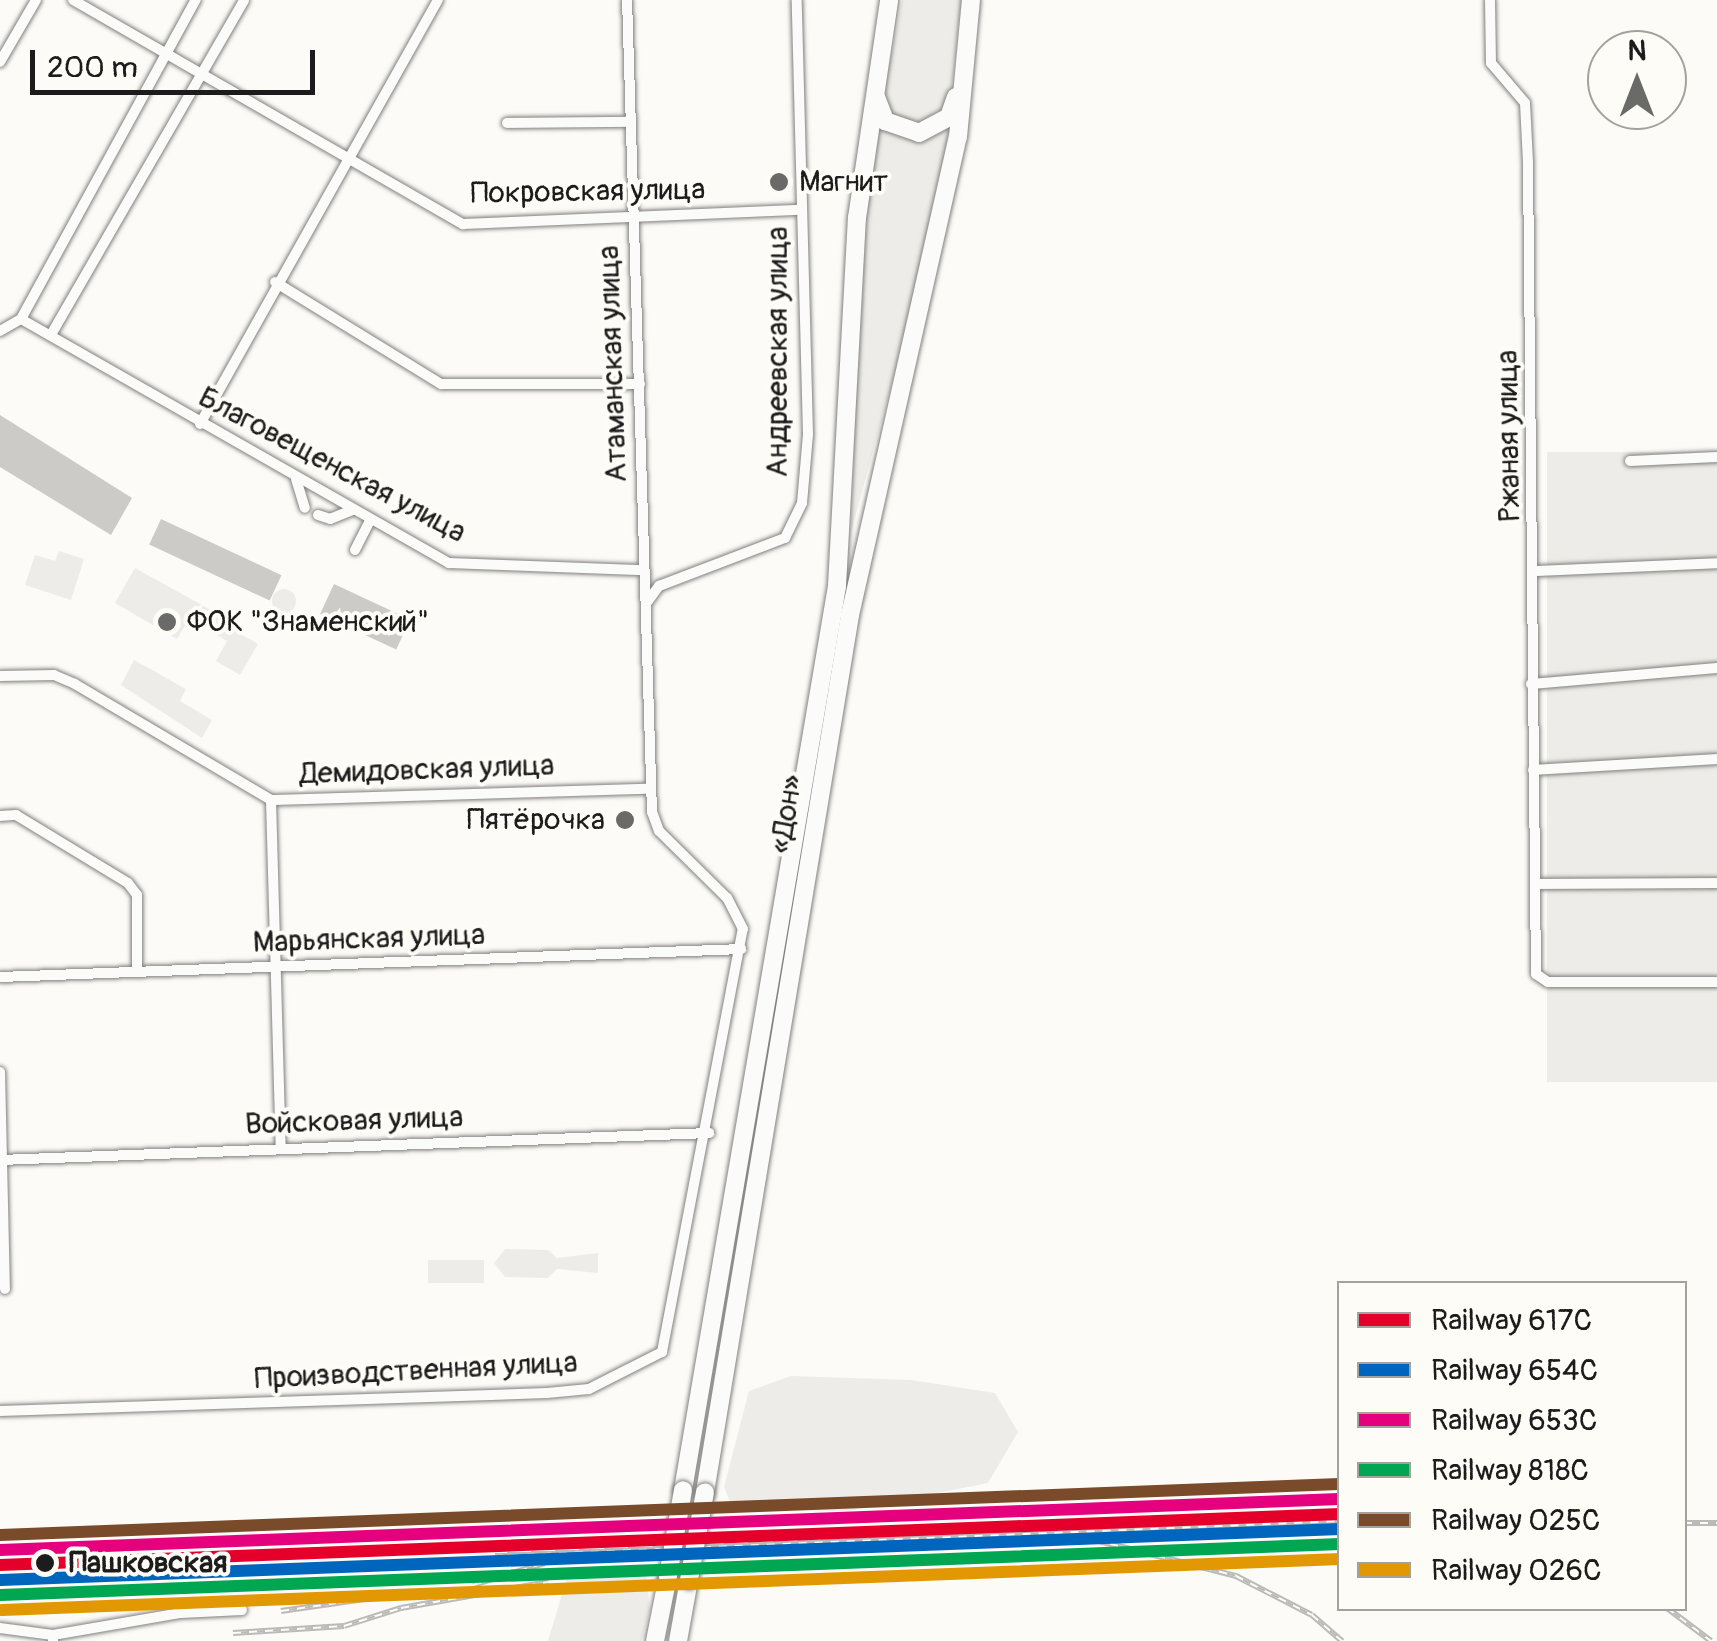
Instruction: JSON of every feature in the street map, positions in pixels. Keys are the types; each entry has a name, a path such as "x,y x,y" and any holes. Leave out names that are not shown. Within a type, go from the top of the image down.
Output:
{"highway":[{"name":"«Дон»","path":"655,1641 837,586 856,218 889,0"},
{"name":"«Дон»","path":"678,1641 850,614 958,137 971,0"},
{"path":"876,86 877,109 906,131 937,127 949,117 971,0"}],"street":[{"path":"0,62 36,0"},
{"name":"Покровская улица","path":"74,0 463,224 802,210"},
{"path":"0,330 21,319 196,0"},
{"path":"52,333 244,0"},
{"path":"200,424 276,282 438,0"},
{"name":"Атаманская улица","path":"628,0 650,789 659,831 736,912 741,950"},
{"name":"Андреевская улица","path":"646,607 659,586 767,549 796,523 808,434 797,0"},
{"name":"Ржаная улица","path":"1490,0 1491,63 1525,103 1536,571 1531,684 1539,981 1717,982"},
{"path":"507,124 631,122"},
{"path":"276,282 441,384 640,384"},
{"name":"Благовещенская улица","path":"21,319 52,333 200,424 450,563 644,570"},
{"path":"1630,462 1717,456"},
{"path":"296,479 304,508"},
{"path":"318,515 330,519 352,510"},
{"path":"355,550 370,520"},
{"path":"1536,571 1717,564"},
{"path":"1531,684 1717,668"},
{"name":"Демидовская улица","path":"0,676 54,675 76,684 271,800 650,789"},
{"path":"1533,770 1717,758"},
{"path":"271,800 281,1148"},
{"path":"0,816 16,815 128,883 138,895 137,972"},
{"path":"1536,884 1717,883"},
{"name":"Марьянская улица","path":"0,978 741,950"},
{"name":"Производственная улица","path":"0,1411 547,1393 620,1377 662,1352 709,1133 741,950"},
{"path":"0,1072 5,1289"},
{"name":"Войсковая улица","path":"2,1160 709,1133"},
{"path":"0,1628 53,1638 242,1610"}],"shaded area":[{"path":"902,0 961,0 951,92 938,119 920,125 893,117 883,101"},
{"path":"879,118 899,135 917,140 952,128 931,240 851,532 861,241"},
{"path":"0,415 132,498 111,535 0,467"},
{"path":"1547,452 1717,452 1717,1082 1547,1082"},
{"path":"161,519 282,575 270,601 149,544"},
{"path":"59,551 84,559 71,600 25,585 35,555 55,561"},
{"name":"ФОК \"Знаменский\"","path":"135,568 238,625 235,631 258,644 240,675 216,661 227,641 189,619 177,639 115,603"},
{"path":"334,584 410,619 396,649 320,614"},
{"path":"284,589 293,592 293,610 284,613 275,610 272,601 275,592"},
{"path":"134,660 186,689 180,701 212,720 202,738 121,685"},
{"path":"505,1249 548,1250 557,1258 598,1253 598,1273 557,1269 548,1278 505,1277 494,1263"},
{"path":"428,1260 484,1260 484,1283 428,1283"},
{"path":"791,1376 911,1380 995,1393 1018,1432 988,1483 848,1511 733,1509 724,1487 749,1391"},
{"path":"645,1567 650,1608 642,1641 548,1641 568,1574"}],"railway":[{"path":"495,1556 1337,1521"},
{"path":"1687,1523 1717,1523"},
{"path":"1095,1540 1236,1576 1312,1615 1342,1641"},
{"path":"473,1585 545,1563"},
{"path":"233,1633 344,1626 401,1608 549,1582"},
{"path":"281,1611 414,1592"},
{"path":"1671,1611 1711,1641"}],"rail line":[{"name":"025С","path":"0,1535 1337,1484"},
{"name":"653С","path":"0,1550 1337,1499"},
{"name":"617C","path":"0,1565 1337,1514"},
{"name":"654С","path":"1,1580 1337,1529"},
{"name":"818С","path":"1,1595 1337,1544"},
{"name":"026С","path":"2,1610 1337,1559"}],"place":[{"name":"Магнит","path":"779,182"},
{"name":"ФОК \"Знаменский\"","path":"167,622"},
{"name":"Пятёрочка","path":"625,820"},
{"name":"Пашковская","path":"45,1563"}]}
